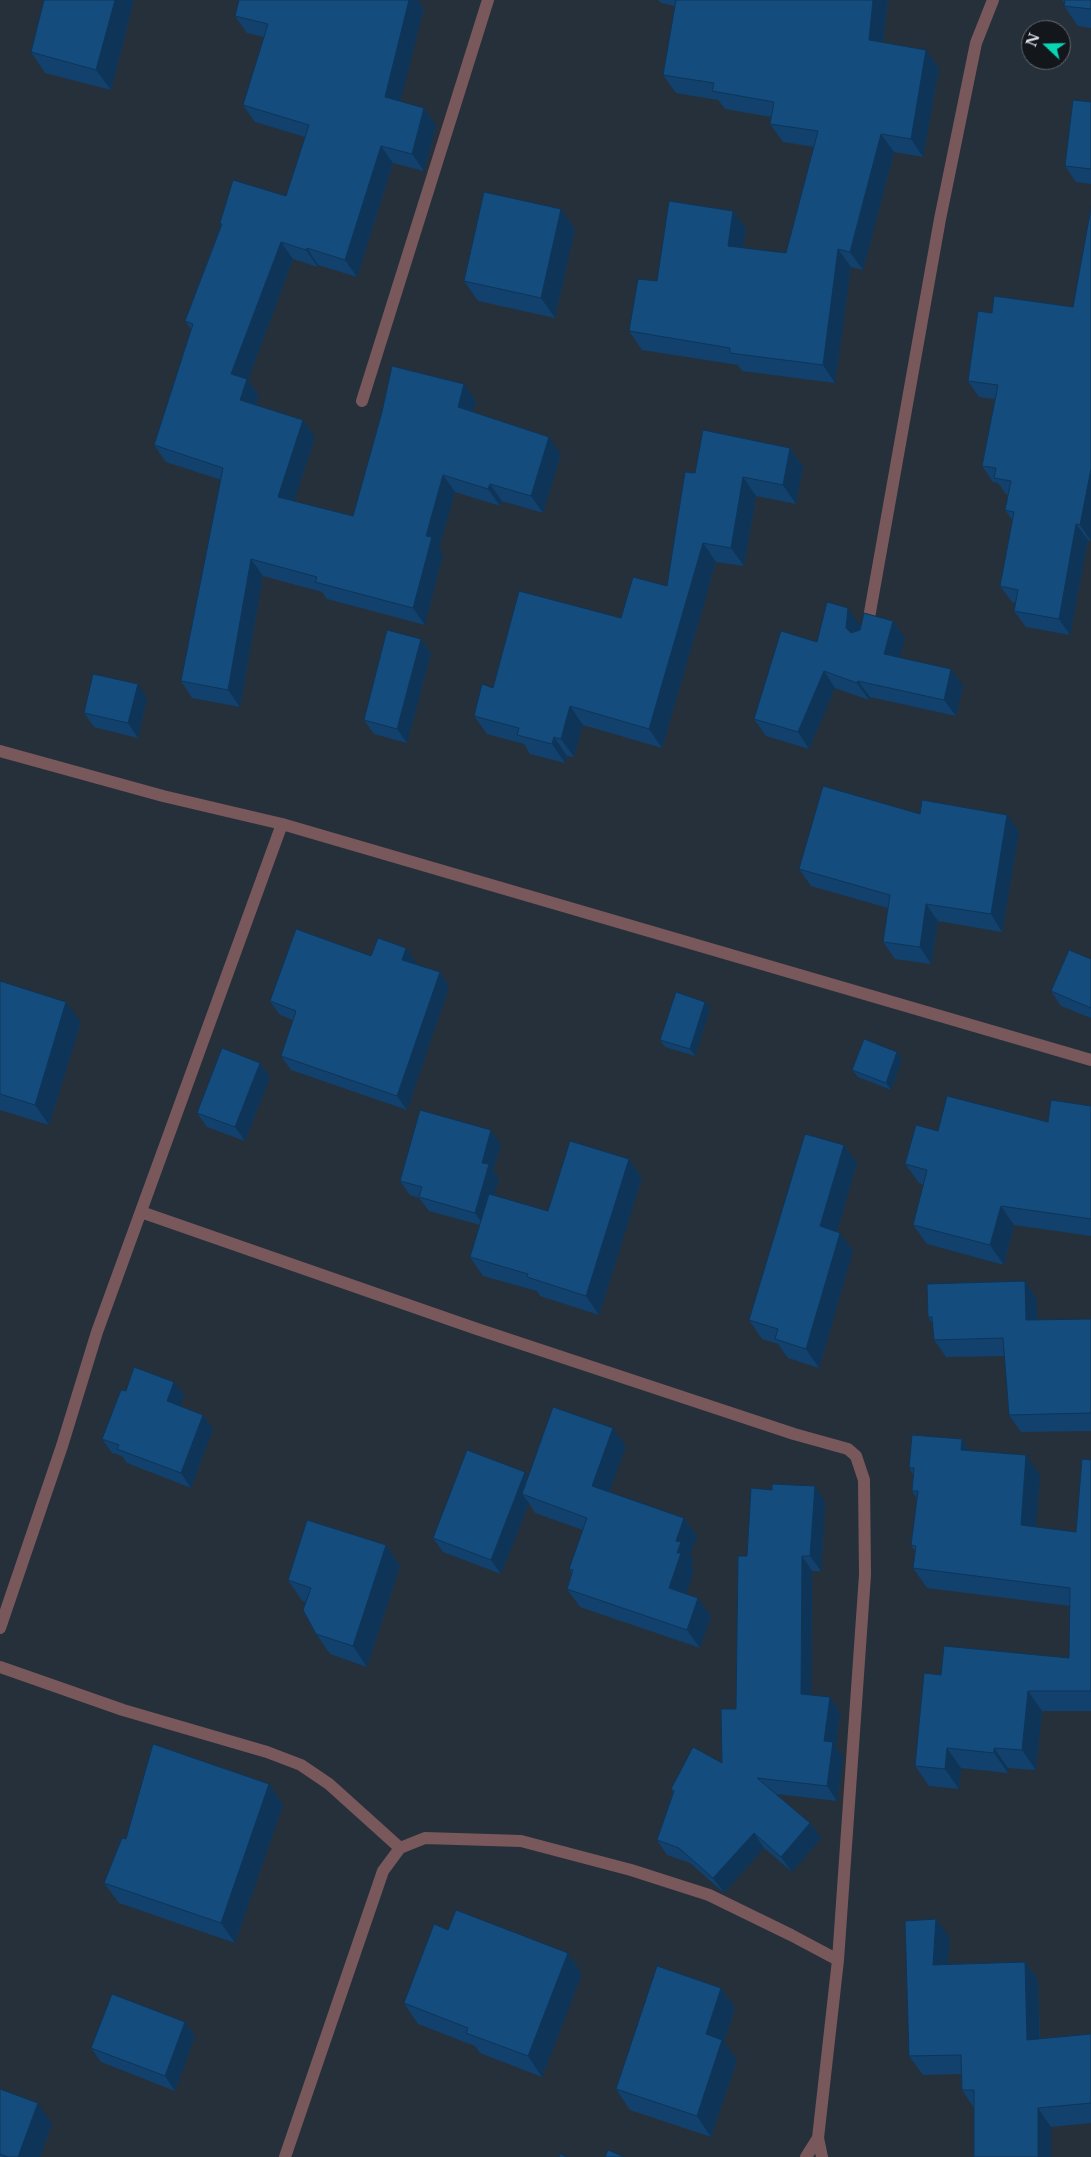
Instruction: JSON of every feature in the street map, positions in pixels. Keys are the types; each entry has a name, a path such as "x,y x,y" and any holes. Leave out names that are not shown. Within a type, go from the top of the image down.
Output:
{"street":[{"path":"362,401 488,0"},
{"path":"865,642 940,220 976,43 993,0"},
{"path":"0,752 163,796 282,824 1091,1060"},
{"path":"0,1628 62,1446 97,1332 282,824"},
{"path":"141,1212 477,1329 794,1434 848,1449 856,1456 864,1480 865,1575 838,1960 818,2138 822,2157"},
{"path":"0,1667 123,1710 267,1752 301,1765 328,1784 400,1848"},
{"path":"285,2157 383,1871 400,1848 425,1838 521,1841 631,1870 709,1895 791,1934 838,1960"},
{"path":"806,2157 818,2138"}],"building":[{"path":"44,0 115,0 96,70 31,52"},
{"path":"239,0 409,0 385,97 424,108 412,154 381,146 345,260 281,242 231,374 247,379 240,400 303,420 278,497 353,516 382,412 392,366 464,384 458,407 549,437 531,496 490,484 488,489 443,475 426,536 432,537 413,608 315,582 317,577 251,559 228,690 181,681 223,468 154,445 193,324 185,321 222,224 220,223 233,180 286,196 309,125 243,105 268,24 235,16"},
{"path":"676,0 873,0 869,40 926,50 911,139 881,134 850,252 838,249 823,365 730,353 730,348 629,331 638,279 657,281 669,201 733,211 728,246 786,253 818,131 770,124 774,102 712,91 714,83 663,75"},
{"path":"1065,0 1091,0 1091,9 1064,6"},
{"path":"1073,100 1091,102 1091,169 1065,166"},
{"path":"484,192 561,209 541,298 464,281"},
{"path":"1091,208 1091,469 1080,525 1076,524 1059,619 1014,611 1018,590 1000,586 1014,512 1005,510 1011,481 994,478 996,468 982,466 998,385 968,381 978,311 992,313 994,296 1073,307"},
{"path":"703,430 790,448 783,485 743,477 731,548 703,543 649,729 570,706 561,739 554,737 552,744 517,735 519,728 474,716 482,684 493,688 519,591 621,618 633,577 667,586 685,472 695,473"},
{"path":"827,602 848,608 846,628 851,633 860,630 864,613 893,621 884,654 951,669 944,700 858,681 857,683 824,671 798,732 754,719 781,631 817,642"},
{"path":"387,630 421,639 397,729 364,720"},
{"path":"93,674 138,684 128,723 84,713"},
{"path":"823,786 920,814 922,800 1007,815 991,914 926,904 920,947 883,942 890,895 799,869"},
{"path":"296,929 371,956 378,938 406,948 402,960 440,972 397,1096 281,1056 296,1011 270,1001"},
{"path":"1069,950 1091,959 1091,1008 1051,991"},
{"path":"0,981 66,1002 35,1105 0,1094"},
{"path":"676,992 705,1002 690,1049 660,1040"},
{"path":"864,1039 897,1052 886,1083 852,1070"},
{"path":"222,1048 260,1063 235,1127 197,1113"},
{"path":"947,1096 1048,1122 1051,1100 1091,1106 1091,1219 1001,1206 990,1245 913,1225 927,1170 905,1164 916,1125 938,1131"},
{"path":"420,1110 491,1130 482,1163 489,1164 475,1213 419,1197 422,1187 400,1181"},
{"path":"805,1134 844,1145 820,1226 840,1233 806,1349 775,1339 778,1329 749,1320"},
{"path":"570,1141 629,1159 586,1296 527,1277 528,1274 470,1257 489,1194 548,1211"},
{"path":"1025,1281 1026,1320 1091,1319 1091,1413 1009,1415 1003,1338 934,1340 932,1317 928,1317 927,1284"},
{"path":"134,1367 174,1382 167,1401 203,1415 181,1473 117,1449 119,1445 102,1439 121,1390 126,1391"},
{"path":"553,1407 613,1428 592,1486 684,1518 676,1541 681,1542 677,1553 681,1553 669,1588 698,1598 687,1630 567,1589 573,1570 569,1569 587,1518 522,1494"},
{"path":"912,1435 962,1439 961,1450 1026,1455 1021,1525 1076,1532 1082,1459 1091,1460 1091,1691 1028,1691 1022,1750 994,1748 994,1753 947,1748 945,1769 915,1766 924,1673 941,1675 944,1646 1069,1658 1070,1588 913,1568 916,1546 911,1545 918,1491 912,1491 914,1468 909,1468"},
{"path":"467,1450 525,1472 491,1560 433,1538"},
{"path":"772,1484 815,1486 810,1556 802,1556 801,1694 830,1697 824,1741 833,1742 827,1786 757,1778 810,1823 781,1857 754,1833 713,1878 679,1848 657,1840 674,1791 671,1789 693,1747 722,1763 721,1709 736,1709 738,1556 747,1556 751,1488 772,1490"},
{"path":"307,1520 386,1545 353,1646 316,1634 303,1610 311,1588 288,1580"},
{"path":"153,1744 269,1784 221,1923 104,1883 122,1838 126,1839"},
{"path":"456,1910 568,1953 528,2056 466,2033 468,2028 404,2003 434,1924 448,1930"},
{"path":"936,1919 933,1965 1025,1962 1027,2040 1091,2034 1091,2103 1038,2108 1038,2157 974,2157 974,2090 962,2090 961,2055 909,2056 905,1921"},
{"path":"657,1966 721,1988 706,2034 722,2040 697,2116 616,2089"},
{"path":"112,1994 185,2022 165,2076 91,2048"},
{"path":"0,2089 38,2103 18,2157 8,2157 0,2154"},
{"path":"608,2150 624,2157 605,2157"}]}
